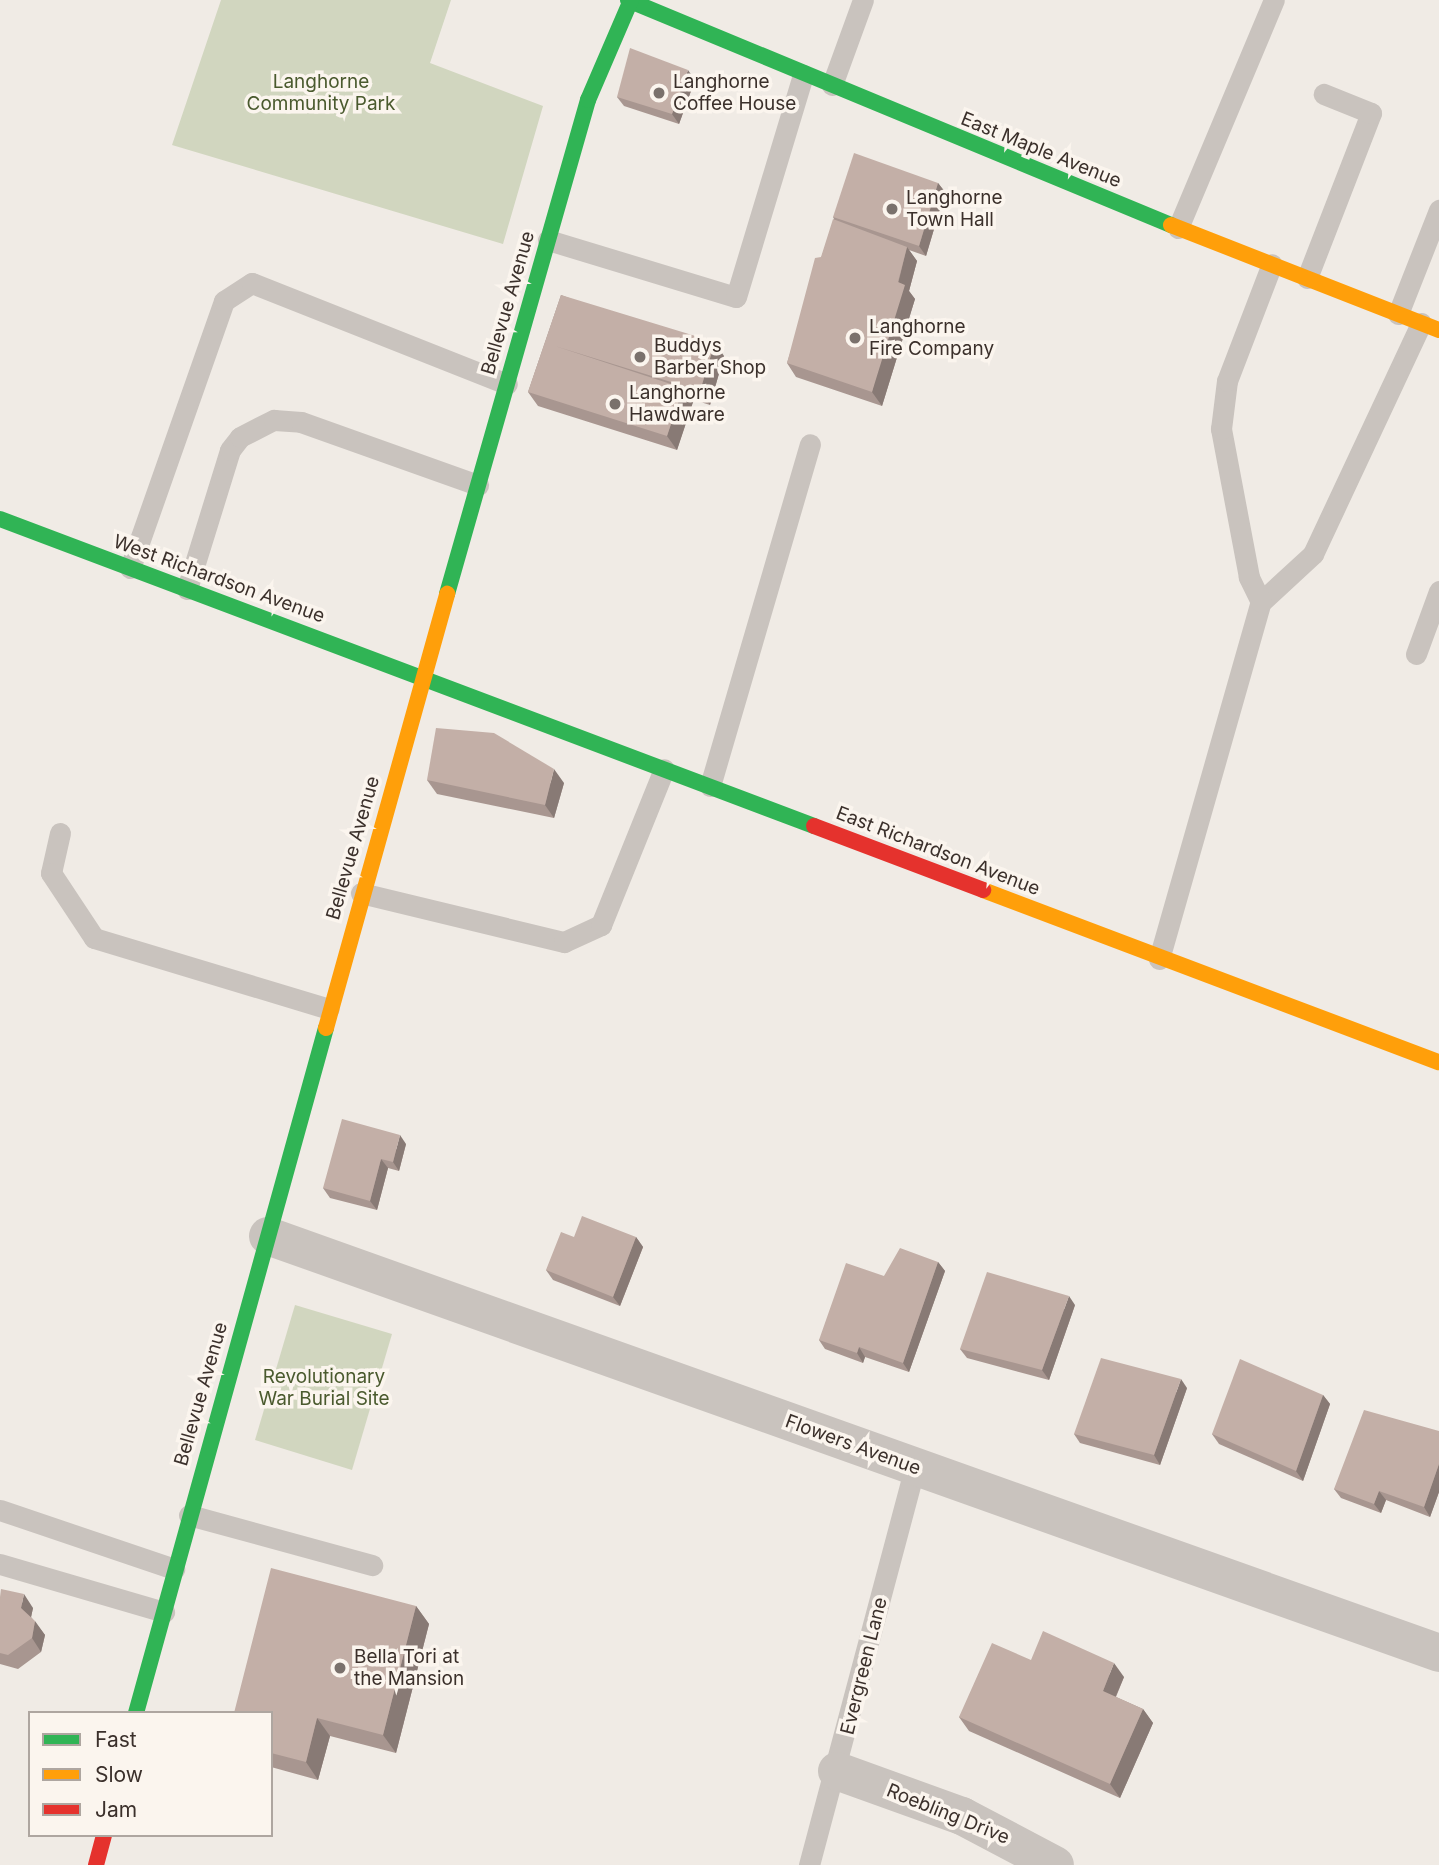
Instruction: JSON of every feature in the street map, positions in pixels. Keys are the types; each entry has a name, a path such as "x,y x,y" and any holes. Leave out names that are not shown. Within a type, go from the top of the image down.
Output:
{"street":[{"name":"East Maple Avenue","path":"630,0 803,75 1178,228 1430,327"},
{"name":"Bellevue Avenue","path":"137,1711 361,893 588,100 630,0"},
{"name":"West Richardson Avenue","path":"0,519 423,679"},
{"name":"East Richardson Avenue","path":"423,679 1159,959 1439,1062"},
{"name":"Flowers Avenue","path":"268,1236 1439,1653"},
{"name":"Roebling Drive","path":"837,1771 962,1816 1055,1865"},
{"path":"96,1865 103,1837"}],"lane":[{"path":"832,85 863,0"},
{"path":"1178,228 1274,0"},
{"path":"548,240 736,297 803,75"},
{"path":"1307,278 1371,113 1324,94"},
{"path":"1398,314 1439,210"},
{"path":"1261,603 1250,577 1222,429 1227,381 1272,264"},
{"path":"130,568 224,301 252,283 507,384"},
{"path":"1159,959 1261,603 1313,554 1430,327"},
{"path":"187,589 230,450 240,437 274,420 301,422 478,485"},
{"path":"710,786 810,444"},
{"path":"1416,654 1439,591"},
{"path":"361,893 564,942 601,925 664,769"},
{"path":"60,833 51,873 94,938 329,1009"},
{"name":"Evergreen Lane","path":"809,1865 837,1771 915,1467"},
{"path":"0,1510 174,1569"},
{"path":"189,1516 372,1565"},
{"path":"0,1564 164,1612"}],"green space":[{"name":"Langhorne Community Park","path":"221,0 451,0 430,63 543,106 503,244 172,145"},
{"name":"Revolutionary War Burial Site","path":"295,1305 392,1334 352,1470 255,1440"}],"building":[{"name":"Langhorne Coffee House","path":"630,48 688,70 672,114 617,97"},
{"name":"Langhorne Town Hall","path":"854,153 938,183 919,246 833,217"},
{"name":"Langhorne Fire Company","path":"833,219 907,247 898,282 905,285 872,392 787,363 815,258 821,257"},
{"path":"561,295 715,342 700,391 555,346 683,388 667,436 528,392"},
{"path":"436,728 494,733 554,769 545,805 427,780"},
{"path":"342,1119 400,1135 393,1162 381,1159 370,1201 323,1188"},
{"path":"582,1216 636,1237 613,1297 546,1270 561,1232 574,1237"},
{"path":"900,1248 938,1262 903,1363 859,1347 857,1353 819,1340 846,1263 884,1276"},
{"path":"987,1272 1069,1296 1042,1370 960,1349"},
{"path":"1101,1358 1181,1379 1154,1455 1074,1434"},
{"path":"1240,1359 1323,1395 1296,1471 1212,1434"},
{"path":"1364,1410 1439,1431 1439,1464 1424,1507 1379,1491 1374,1504 1334,1489"},
{"name":"Bella Tori at the Mansion","path":"271,1568 416,1606 383,1735 317,1718 306,1762 273,1754 273,1711 235,1711"},
{"path":"1,1589 24,1594 21,1608 35,1621 32,1638 8,1655 0,1653"},
{"path":"1043,1631 1114,1663 1103,1691 1143,1709 1110,1784 959,1717 992,1643 1031,1660"}],"traffic: fast":[{"path":"628,0 1171,225"},
{"path":"447,594 588,100 631,0"},
{"path":"0,519 814,826"},
{"path":"137,1711 326,1028"}],"traffic: slow":[{"path":"1171,225 1439,330"},
{"path":"326,1028 447,594"},
{"path":"983,890 1439,1062"}],"traffic: jam":[{"path":"814,826 983,890"},
{"path":"96,1865 103,1837"}],"place":[{"name":"Langhorne Coffee House","path":"659,93"},
{"name":"Langhorne Town Hall","path":"892,209"},
{"name":"Langhorne Fire Company","path":"855,338"},
{"name":"Buddys Barber Shop","path":"640,357"},
{"name":"Langhorne Hawdware","path":"615,404"},
{"name":"Bella Tori at the Mansion","path":"340,1668"}]}
